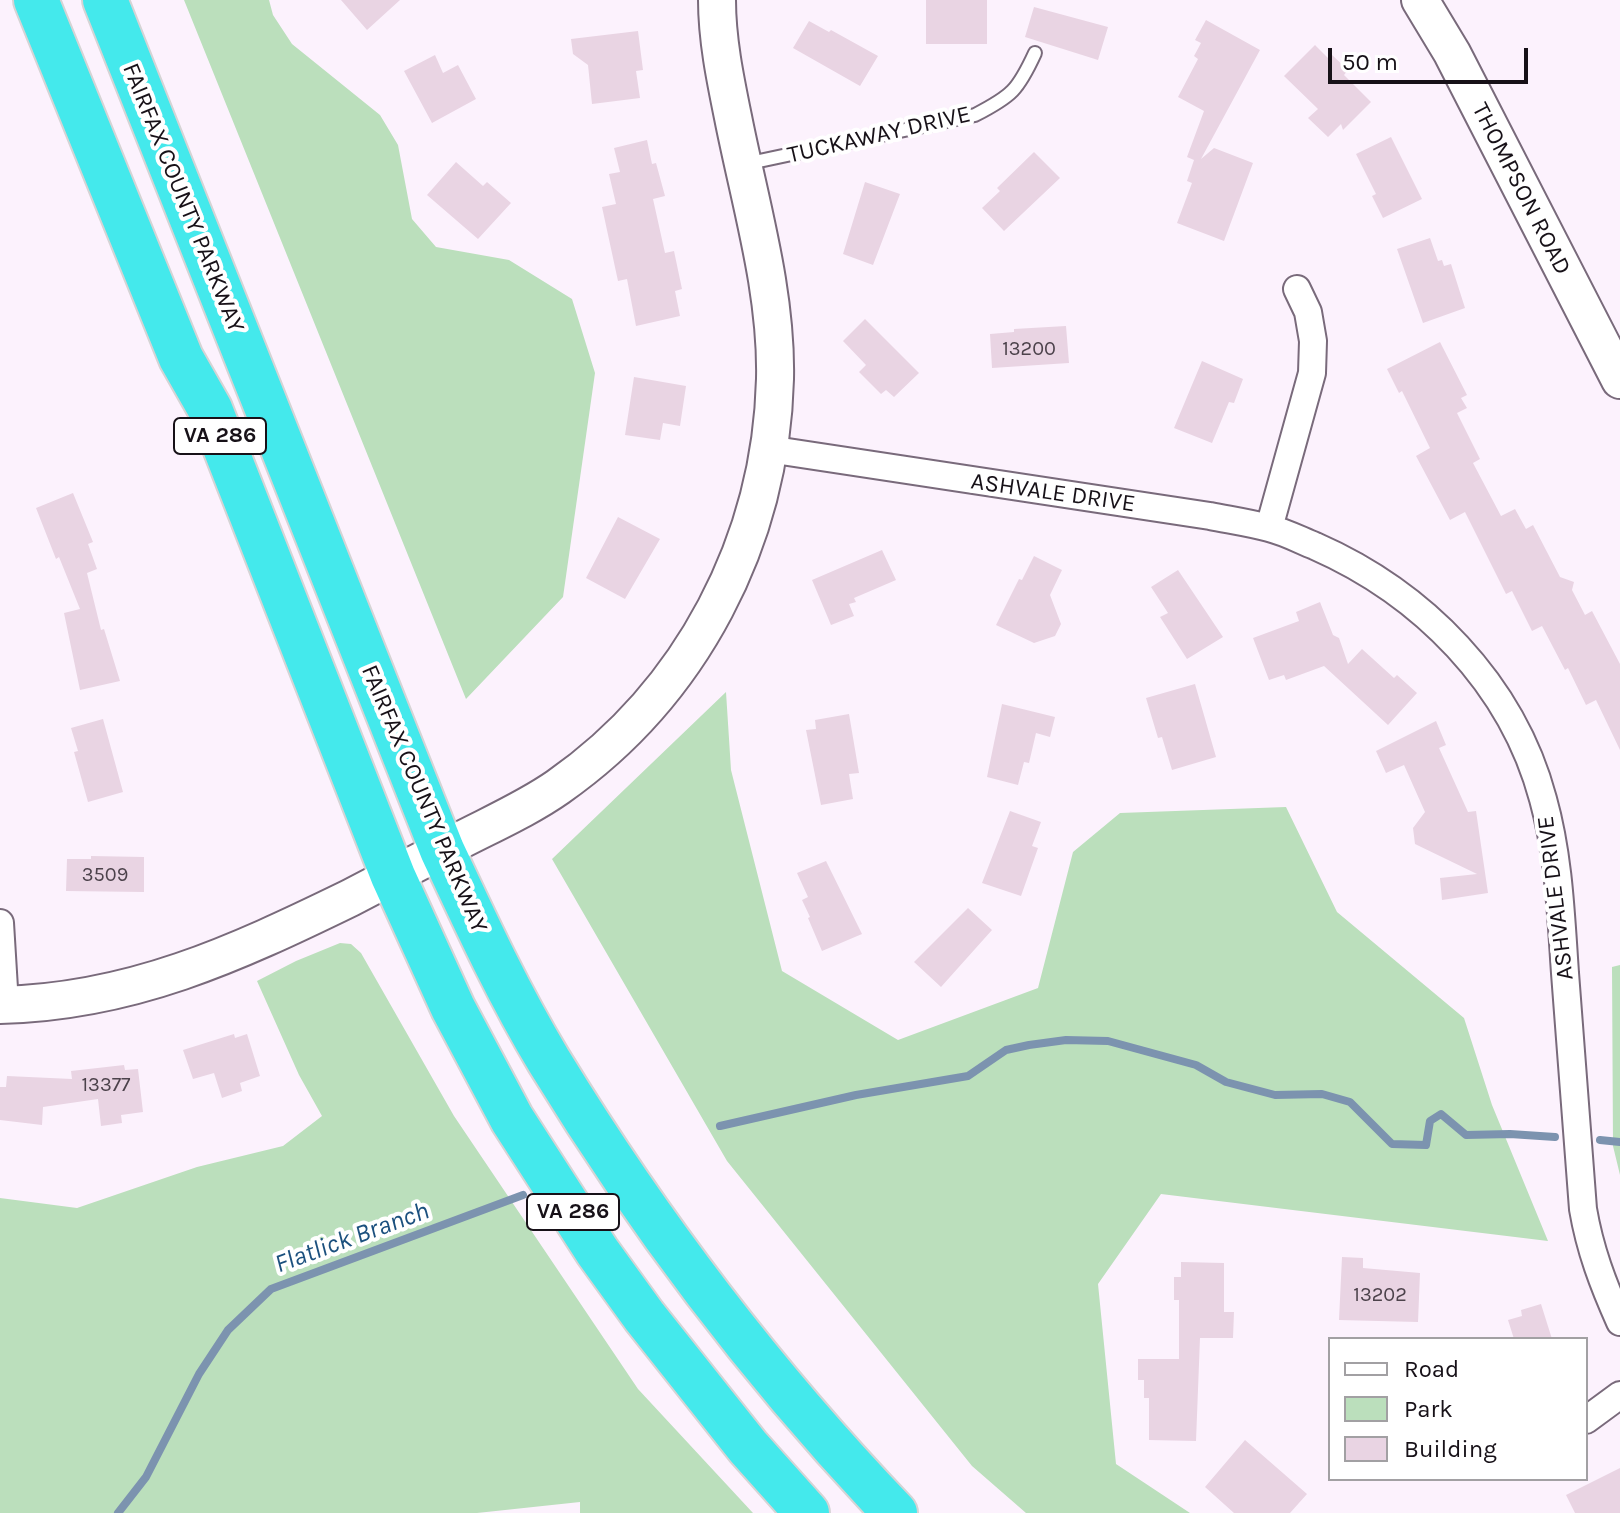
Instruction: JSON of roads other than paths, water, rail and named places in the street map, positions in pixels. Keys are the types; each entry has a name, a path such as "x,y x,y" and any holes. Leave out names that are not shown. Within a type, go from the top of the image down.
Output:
{"highway":[{"name":"VA 286","path":"36,0 181,358 210,409 393,876 453,1008 512,1119 589,1238 644,1316 748,1447 807,1513"},
{"name":"FAIRFAX COUNTY PARKWAY","path":"105,0 442,850 488,949 549,1060 678,1254 776,1381 895,1513"}],"street":[{"path":"0,923 3,1005 105,993 162,979 218,960 393,876 528,806 558,787 599,755 643,713 682,665 729,584 752,526 768,449 775,381 770,298 723,67 717,0"},
{"name":"THOMPSON ROAD","path":"1420,0 1452,53 1620,380"},
{"path":"1269,528 1312,373 1313,341 1308,312 1297,289"},
{"name":"ASHVALE DRIVE","path":"768,449 1210,516 1269,528 1371,574 1430,618 1479,672 1511,721 1531,763 1551,831 1561,898 1583,1209 1597,1272 1620,1322"},
{"path":"1588,1419 1620,1395"}],"lane":[{"name":"TUCKAWAY DRIVE","path":"742,165 975,115 1004,101 1021,84 1035,53"}],"waterway":[{"path":"720,1126 856,1095 968,1076 1006,1050 1066,1040 1108,1041 1196,1065 1226,1082 1275,1095 1322,1094 1350,1102 1392,1144 1426,1145 1430,1121 1441,1114 1466,1135 1555,1137"},
{"path":"1600,1140 1620,1142"},
{"name":"Flatlick Branch","path":"118,1513 146,1477 199,1374 228,1330 271,1289 523,1195"}]}
